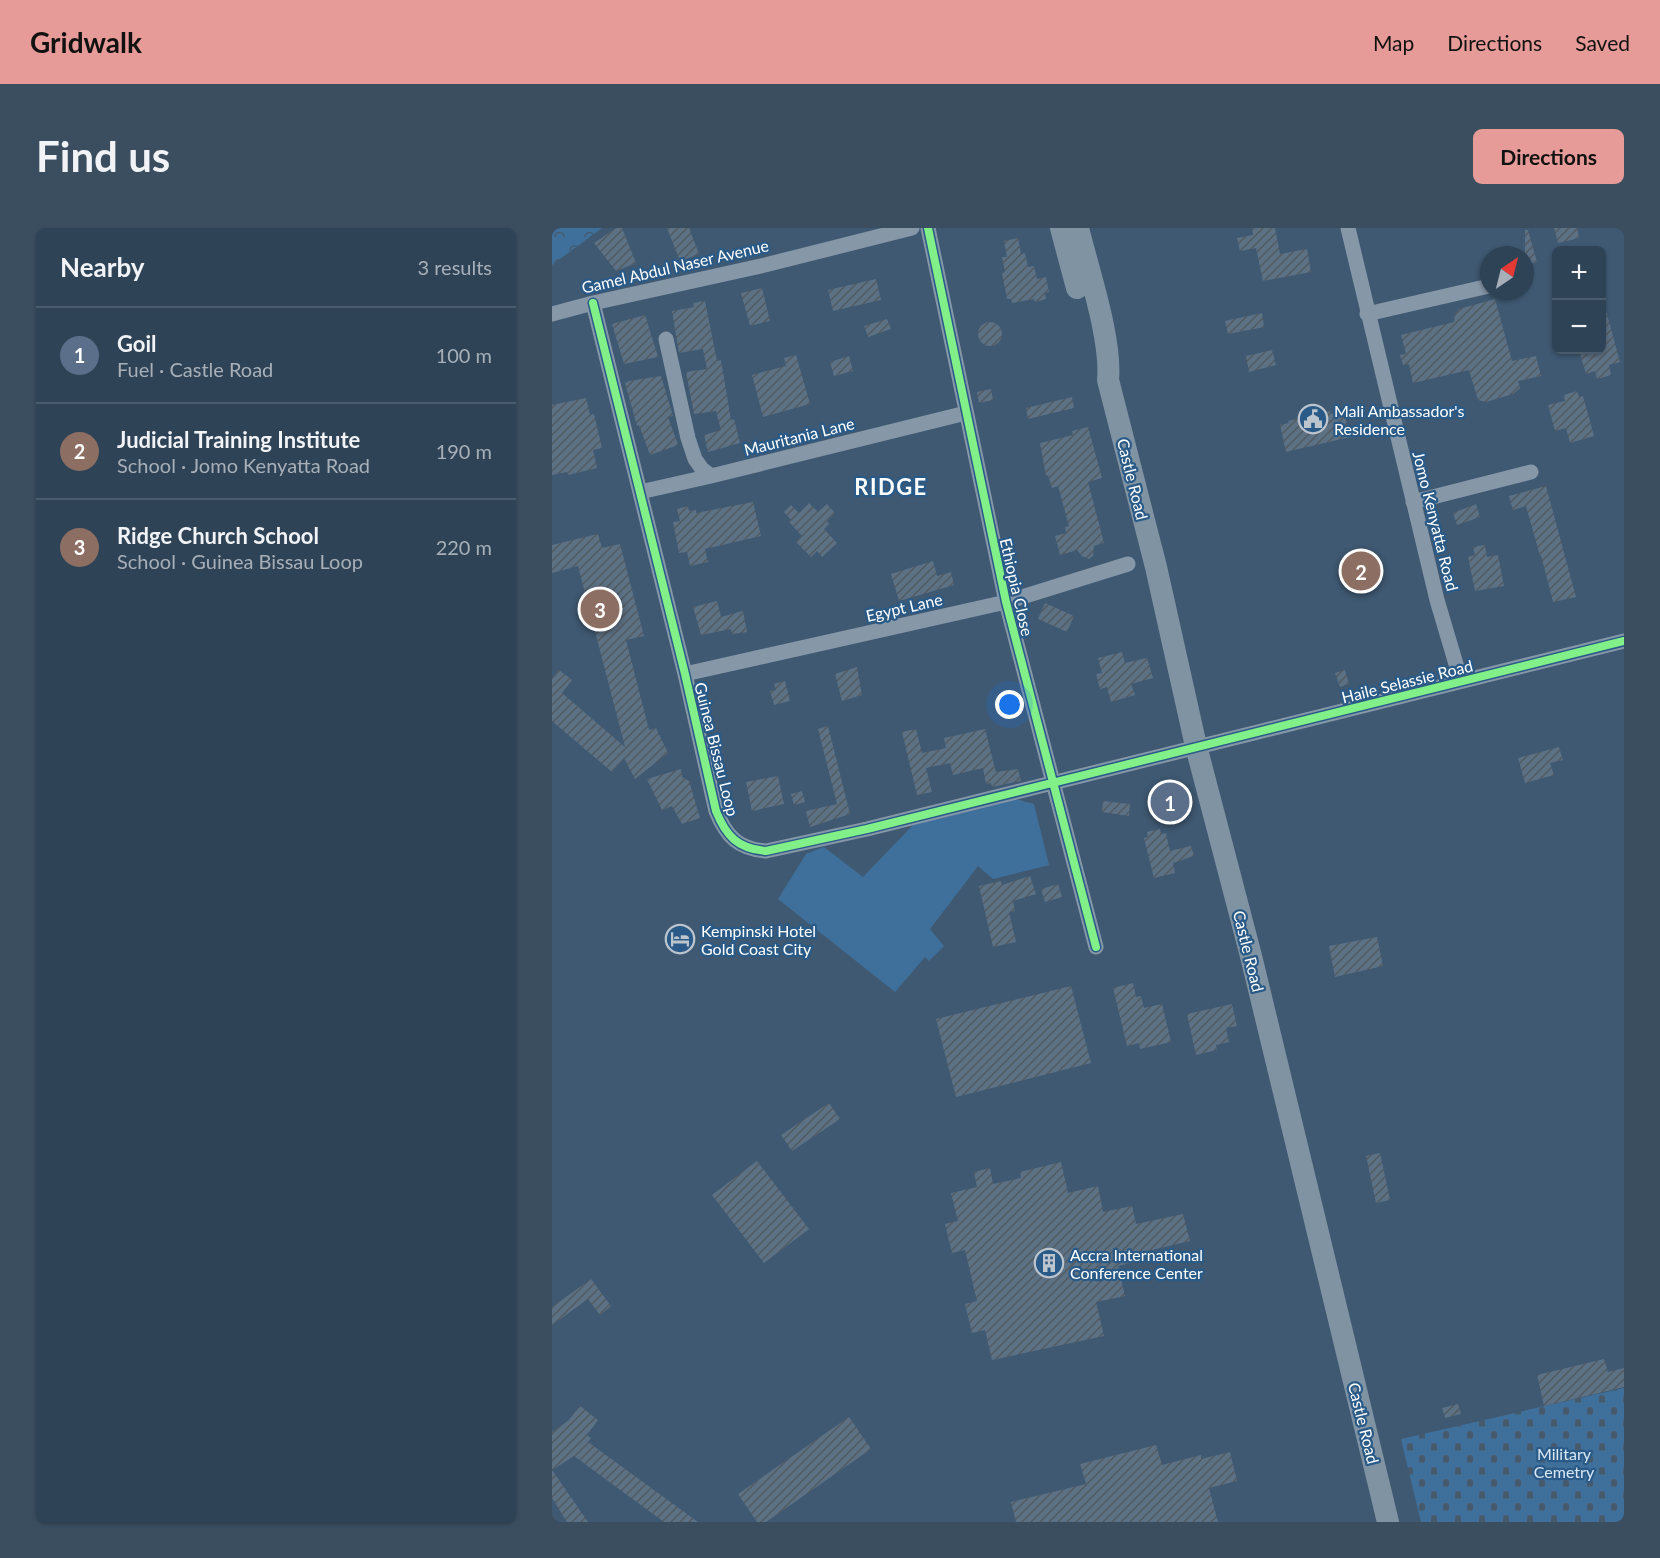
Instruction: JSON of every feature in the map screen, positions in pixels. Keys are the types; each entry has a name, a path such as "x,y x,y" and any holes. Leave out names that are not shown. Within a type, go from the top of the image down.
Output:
{"main road":[{"name":"Castle Road","path":"1061,228 1094,349 1101,370 1108,380 1156,567 1196,746 1251,956 1388,1522"},
{"name":"Castle Road","path":"1078,228 1102,323 1110,366 1108,380"}],"street":[{"name":"Gamel Abdul Naser Avenue","path":"552,314 765,265 912,228"},
{"name":"Ethiopia Close","path":"928,228 1006,602 1096,947"},
{"name":"Jomo Kenyatta Road","path":"1348,228 1437,600 1461,681"},
{"path":"1367,314 1480,288"},
{"name":"Guinea Bissau Loop","path":"593,303 686,674 716,811 723,828 732,839 755,850 766,851 867,829 1196,746"},
{"path":"666,339 688,438 695,459 711,476"},
{"name":"Mauritania Lane","path":"640,492 966,413"},
{"path":"1413,502 1531,472"},
{"name":"Egypt Lane","path":"686,674 1006,602 1128,564"},
{"name":"Haile Selassie Road","path":"1196,746 1624,641"}],"green space":[{"path":"552,228 602,228 552,265"},
{"path":"1016,799 1034,804 1049,865 993,879 978,866 930,929 944,946 929,961 925,957 895,992 778,899 806,854 824,847 863,877 913,825"},
{"name":"Military Cemetry","path":"1624,1388 1624,1522 1421,1522 1401,1439"}],"building":[{"path":"616,228 622,228 636,263 616,271 594,243"},
{"path":"667,228 689,228 699,254 680,261"},
{"path":"1252,228 1275,228 1280,254 1307,249 1311,272 1263,281 1256,248 1240,251 1237,238 1253,235"},
{"path":"1554,228 1577,228 1579,238 1558,243"},
{"path":"1525,230 1528,230 1532,246 1525,246"},
{"path":"1018,238 1021,254 1025,253 1028,267 1034,266 1037,279 1046,277 1049,292 1045,293 1046,299 1012,303 1011,299 1007,299 1002,273 1005,272 1002,257 1007,257 1004,241"},
{"path":"876,279 881,300 833,311 828,290"},
{"path":"762,288 770,321 750,326 741,293"},
{"path":"1495,300 1512,361 1536,356 1541,376 1518,381 1520,388 1513,394 1486,402 1478,400 1469,370 1413,383 1409,364 1403,365 1400,355 1406,354 1401,335 1454,322 1459,309"},
{"path":"705,301 717,361 721,360 731,420 734,419 740,443 708,452 704,435 721,430 716,411 694,414 686,372 707,369 703,349 679,353 672,311 694,307 693,303"},
{"path":"1606,311 1620,362 1609,365 1611,375 1597,379 1595,371 1586,374 1580,354 1606,354"},
{"path":"1262,313 1264,327 1228,334 1225,321"},
{"path":"645,315 658,357 624,364 612,324"},
{"path":"887,319 891,329 868,337 864,326"},
{"path":"990,322 998,326 1002,334 998,342 990,346 982,342 978,334 982,326"},
{"path":"1272,350 1276,365 1249,372 1246,356"},
{"path":"796,355 810,404 763,417 752,375 786,366 784,358"},
{"path":"849,356 853,371 834,376 830,362"},
{"path":"661,376 673,416 668,417 678,445 650,455 639,425 637,426 625,383"},
{"path":"991,389 993,400 979,403 977,392"},
{"path":"1577,391 1579,397 1583,396 1594,436 1570,443 1566,428 1555,431 1548,405 1565,401 1564,395"},
{"path":"1072,397 1074,408 1028,419 1026,408"},
{"path":"586,398 590,415 594,414 602,448 593,450 597,468 568,475 567,472 552,475 552,405"},
{"path":"1331,411 1331,414 1344,412 1350,437 1286,452 1280,425"},
{"path":"1088,427 1102,478 1088,482 1104,543 1094,546 1093,556 1089,559 1077,550 1060,555 1055,536 1066,533 1065,527 1069,526 1058,486 1052,488 1048,475 1046,476 1040,443 1073,435 1072,431"},
{"path":"1546,486 1576,597 1553,602 1526,506 1513,510 1509,496"},
{"path":"753,502 761,536 705,549 708,562 690,566 687,552 679,553 673,522 680,521 677,509 688,506 689,511 696,510 696,513"},
{"path":"809,503 818,512 827,504 835,513 827,521 829,524 824,529 837,543 822,557 817,551 811,557 796,542 802,536 789,522 791,520 784,512 791,505 799,513"},
{"path":"1476,504 1480,517 1457,525 1453,513"},
{"path":"598,534 602,548 620,544 644,636 626,640 649,730 656,728 668,753 635,779 624,758 612,772 552,721 552,679 559,670 572,680 562,693 625,747 578,566 552,573 552,545"},
{"path":"1485,545 1487,557 1498,555 1504,586 1475,591 1468,557 1475,555 1473,547"},
{"path":"933,561 937,576 951,572 954,585 899,601 891,574"},
{"path":"717,601 721,617 743,611 747,632 732,634 731,629 701,635 693,607"},
{"path":"1045,603 1074,616 1067,632 1038,619"},
{"path":"1122,652 1125,663 1147,658 1153,678 1131,684 1135,695 1111,702 1107,687 1100,689 1096,674 1102,673 1098,658"},
{"path":"857,667 862,695 842,701 835,674"},
{"path":"1345,670 1349,684 1340,687 1335,673"},
{"path":"785,681 790,701 774,705 770,691 776,690 774,684"},
{"path":"828,726 850,814 810,827 806,811 837,804 818,729"},
{"path":"916,729 922,753 946,748 944,738 985,729 996,772 1018,769 1021,781 992,787 991,783 986,784 983,768 953,775 950,763 926,768 932,792 917,795 902,732"},
{"path":"1559,747 1563,760 1550,763 1554,775 1525,783 1518,758"},
{"path":"681,769 682,777 689,781 700,818 682,824 672,806 662,810 647,779"},
{"path":"778,776 784,804 752,811 746,782"},
{"path":"802,791 805,802 794,805 791,794"},
{"path":"1103,801 1130,804 1129,816 1102,812"},
{"path":"1160,829 1161,834 1166,833 1170,851 1191,846 1194,856 1173,863 1175,873 1154,878 1144,838 1148,837 1147,832"},
{"path":"1030,876 1036,894 1013,901 1015,911 1009,912 1016,942 993,947 979,886 1001,881 1002,885"},
{"path":"1058,884 1062,897 1045,902 1041,889"},
{"path":"1377,937 1383,966 1335,977 1329,946"},
{"path":"1133,983 1136,997 1141,996 1144,1008 1162,1004 1171,1042 1140,1049 1139,1043 1127,1046 1113,988"},
{"path":"1071,986 1091,1063 956,1097 936,1019"},
{"path":"1232,1004 1237,1026 1226,1028 1229,1042 1216,1045 1217,1050 1196,1055 1187,1014"},
{"path":"829,1103 840,1119 792,1151 781,1135"},
{"path":"1380,1153 1390,1200 1376,1203 1366,1156"},
{"path":"757,1161 809,1229 764,1263 712,1195"},
{"name":"Accra International Conference Center","path":"1061,1162 1068,1193 1098,1186 1103,1212 1132,1206 1136,1224 1183,1214 1190,1241 1143,1252 1144,1260 1118,1266 1125,1296 1096,1302 1104,1336 992,1360 985,1330 972,1333 965,1304 977,1301 965,1250 952,1253 945,1224 958,1221 951,1193 977,1187 974,1172 990,1168 993,1184 1021,1178 1020,1172"},
{"path":"591,1279 611,1306 600,1315 588,1299 552,1325 552,1307"},
{"path":"1604,1359 1608,1372 1624,1368 1624,1387 1544,1406 1537,1375"},
{"path":"1458,1404 1461,1414 1445,1418 1442,1408"},
{"path":"580,1406 598,1420 587,1435 591,1438 588,1442 698,1522 664,1522 574,1456 552,1470 552,1432 568,1421"},
{"path":"849,1417 871,1449 766,1522 757,1522 738,1494"},
{"path":"1156,1445 1162,1465 1201,1455 1201,1459 1230,1452 1237,1481 1209,1488 1218,1522 1016,1522 1011,1502 1086,1484 1080,1464"},
{"path":"552,1470 588,1522 567,1522 552,1498"}],"cycle path":[{"path":"928,228 1006,602 1096,947"},
{"path":"593,303 685,674 716,811 724,828 734,840 756,850 766,851 867,829 1624,641"}],"place":[{"name":"Mali Ambassador's Residence","path":"1313,419"},
{"name":"Judicial Training Institute","path":"1361,571"},
{"name":"Ridge Church School","path":"600,609"},
{"name":"Goil","path":"1170,802"},
{"name":"Kempinski Hotel Gold Coast City","path":"680,939"},
{"name":"Accra International Conference Center","path":"1049,1263"}],"district":[{"name":"RIDGE","path":"891,486"}]}
